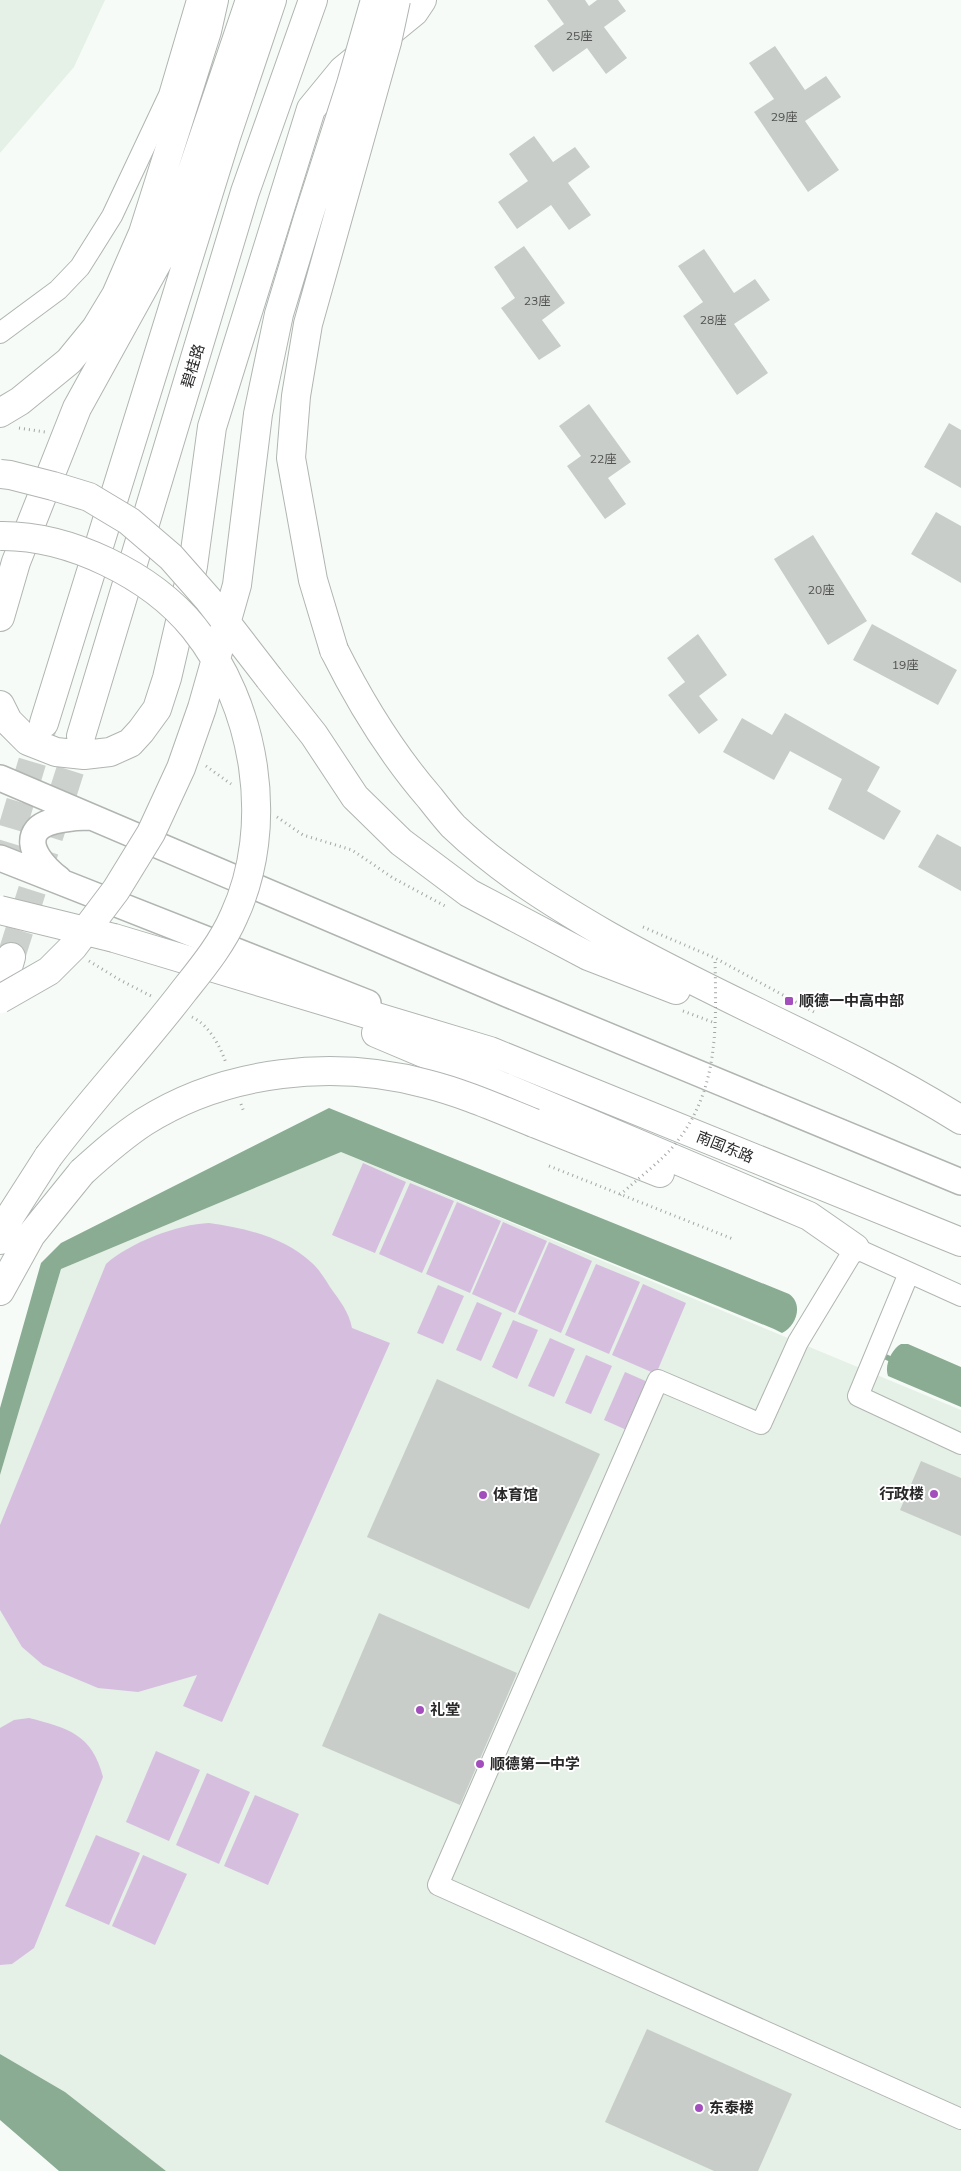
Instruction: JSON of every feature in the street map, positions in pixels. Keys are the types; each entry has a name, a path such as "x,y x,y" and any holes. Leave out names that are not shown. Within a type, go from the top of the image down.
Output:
{"highway":[{"path":"0,413 33,392 69,361 96,328 116,295 143,233 207,31 214,0"},
{"path":"0,617 16,562 77,408 167,244 250,0"},
{"path":"245,81 261,0"},
{"path":"44,723 226,137 272,0"},
{"name":"碧桂路","path":"80,736 245,192 312,0"},
{"path":"0,999 49,971 73,947 116,890 151,834 181,768 202,708 237,585 258,414 279,314 351,84 375,0"},
{"path":"396,0 387,42 308,324 296,396 291,458 312,580 334,650 352,684 409,774 452,825 513,877 564,910 659,964 843,1054 932,1102 961,1120"},
{"path":"0,705 8,721 28,741 56,752 84,755 110,752 130,743 141,732 157,709 167,678 193,566 212,427 311,109 343,70 414,12 422,0"},
{"path":"0,474 10,475 89,497 129,521 171,557 208,599 314,735 355,796 401,842 469,894 588,956 843,1054"},
{"path":"0,536 46,541 107,561 164,599 194,628 220,668 238,709 250,752 256,786 258,815 254,849 246,887 218,946 168,1012 75,1121 48,1156 9,1218 0,1240"},
{"path":"0,910 114,938 250,979 809,1216 855,1248"},
{"path":"0,995 11,957"},
{"name":"南国东路","path":"250,979 490,1051 961,1242"},
{"path":"0,1291 31,1235 82,1172 111,1145 145,1122 174,1106 215,1089 257,1078 312,1072 365,1072 427,1084 855,1248"}],"main road":[{"path":"0,778 507,994 961,1182"},
{"path":"65,884 46,869 36,853 34,836 38,829 49,823 74,817 92,817"},
{"path":"0,858 490,1051"}],"street":[{"path":"0,333 58,290 80,267 112,216 169,95 197,0"},
{"path":"961,1296 855,1248 798,1342 761,1424 658,1380 438,1885 961,2119"},
{"path":"909,1273 858,1396 961,1444"}],"path":[{"path":"200,762 238,789"},
{"path":"270,812 302,835 352,850 393,878 449,908"},
{"path":"638,925 715,958 819,1015"},
{"path":"620,1195 675,1144 704,1093 713,1062 715,958"},
{"path":"86,959 154,998"},
{"path":"188,1015 197,1019 219,1045 229,1070"},
{"path":"238,1096 244,1112"},
{"path":"549,1166 733,1239"}],"shaded area":[{"path":"0,0 105,0 74,67 0,153"},
{"path":"329,1108 789,1294 796,1303 797,1309 794,1321 782,1333 341,1152 61,1269 0,1475 0,1408 41,1263 61,1243"},
{"name":"顺德第一中学","path":"341,1152 961,1410 961,2171 166,2171 65,2092 0,2054 0,1475 61,1269"},
{"path":"363,1163 406,1182 375,1253 332,1235"},
{"path":"410,1183 454,1201 422,1273 379,1254"},
{"path":"457,1202 501,1221 470,1293 426,1274"},
{"path":"503,1222 547,1241 515,1313 472,1294"},
{"path":"209,1223 264,1235 289,1246 315,1265 322,1274 344,1307 352,1328 390,1343 222,1722 183,1706 197,1675 138,1692 98,1688 43,1665 22,1647 0,1610 0,1525 106,1264 127,1249 155,1236 183,1227"},
{"path":"549,1242 592,1261 561,1333 518,1314"},
{"path":"596,1264 640,1282 609,1354 565,1335"},
{"path":"643,1284 686,1303 656,1374 612,1355"},
{"path":"438,1285 464,1296 443,1344 417,1333"},
{"path":"477,1302 502,1313 481,1361 456,1350"},
{"path":"513,1320 538,1330 517,1379 492,1367"},
{"path":"550,1338 575,1349 554,1397 528,1386"},
{"path":"901,1344 908,1344 961,1367 961,1407 888,1376 887,1367 890,1358"},
{"path":"586,1355 612,1366 591,1414 565,1403"},
{"path":"625,1372 650,1383 629,1431 604,1420"},
{"path":"29,1718 67,1730 85,1742 92,1751 103,1777 34,1948 12,1964 0,1965 0,1728 14,1720"},
{"path":"156,1751 200,1770 169,1841 126,1822"},
{"path":"207,1773 250,1792 219,1864 176,1845"},
{"path":"255,1795 299,1814 268,1885 224,1866"},
{"path":"96,1835 140,1853 109,1925 65,1906"},
{"path":"143,1855 187,1874 155,1945 112,1926"},
{"path":"0,2054 65,2092 166,2171 59,2171 0,2120"}],"building":[{"path":"547,0 585,0 589,6 597,0 618,0 626,11 604,27 627,58 606,74 587,48 553,72 534,46 564,24"},
{"path":"775,46 805,90 826,76 841,97 805,121 839,170 808,192 754,112 774,99 749,63"},
{"path":"534,136 553,162 575,147 590,167 568,183 591,215 569,230 551,205 517,229 498,202 528,181 509,154"},
{"path":"524,246 565,303 542,320 561,346 539,360 501,308 515,298 494,267"},
{"path":"704,249 734,293 755,279 770,300 734,324 768,373 737,395 683,316 703,302 678,266"},
{"path":"589,404 631,462 608,478 626,504 605,519 567,466 581,456 559,426"},
{"path":"949,423 961,430 961,488 924,467"},
{"path":"936,512 961,526 961,583 911,554"},
{"path":"813,535 867,621 828,645 774,559"},
{"path":"872,624 957,670 938,705 853,660"},
{"path":"698,634 727,675 699,696 718,720 699,734 668,695 685,682 667,658"},
{"path":"785,713 880,767 867,791 901,811 884,840 828,809 842,779 790,751 774,780 723,752 742,718 772,735"},
{"path":"937,834 961,847 961,891 918,867"},
{"name":"体育馆","path":"437,1379 600,1454 529,1609 367,1537"},
{"name":"行政楼","path":"921,1461 961,1478 961,1536 900,1510"},
{"name":"礼堂","path":"379,1613 517,1673 460,1805 322,1746"},
{"name":"东泰楼","path":"647,2029 792,2094 758,2171 714,2171 605,2122"}],"waterway":[{"path":"886,1357 897,1362"}],"tunnel":[{"path":"0,869 44,723"},
{"path":"11,957 81,736"}],"place":[{"name":"顺德一中高中部","path":"789,1001"},
{"name":"行政楼","path":"934,1494"},
{"name":"体育馆","path":"483,1495"},
{"name":"礼堂","path":"420,1710"},
{"name":"顺德第一中学","path":"480,1764"},
{"name":"东泰楼","path":"699,2108"}]}
